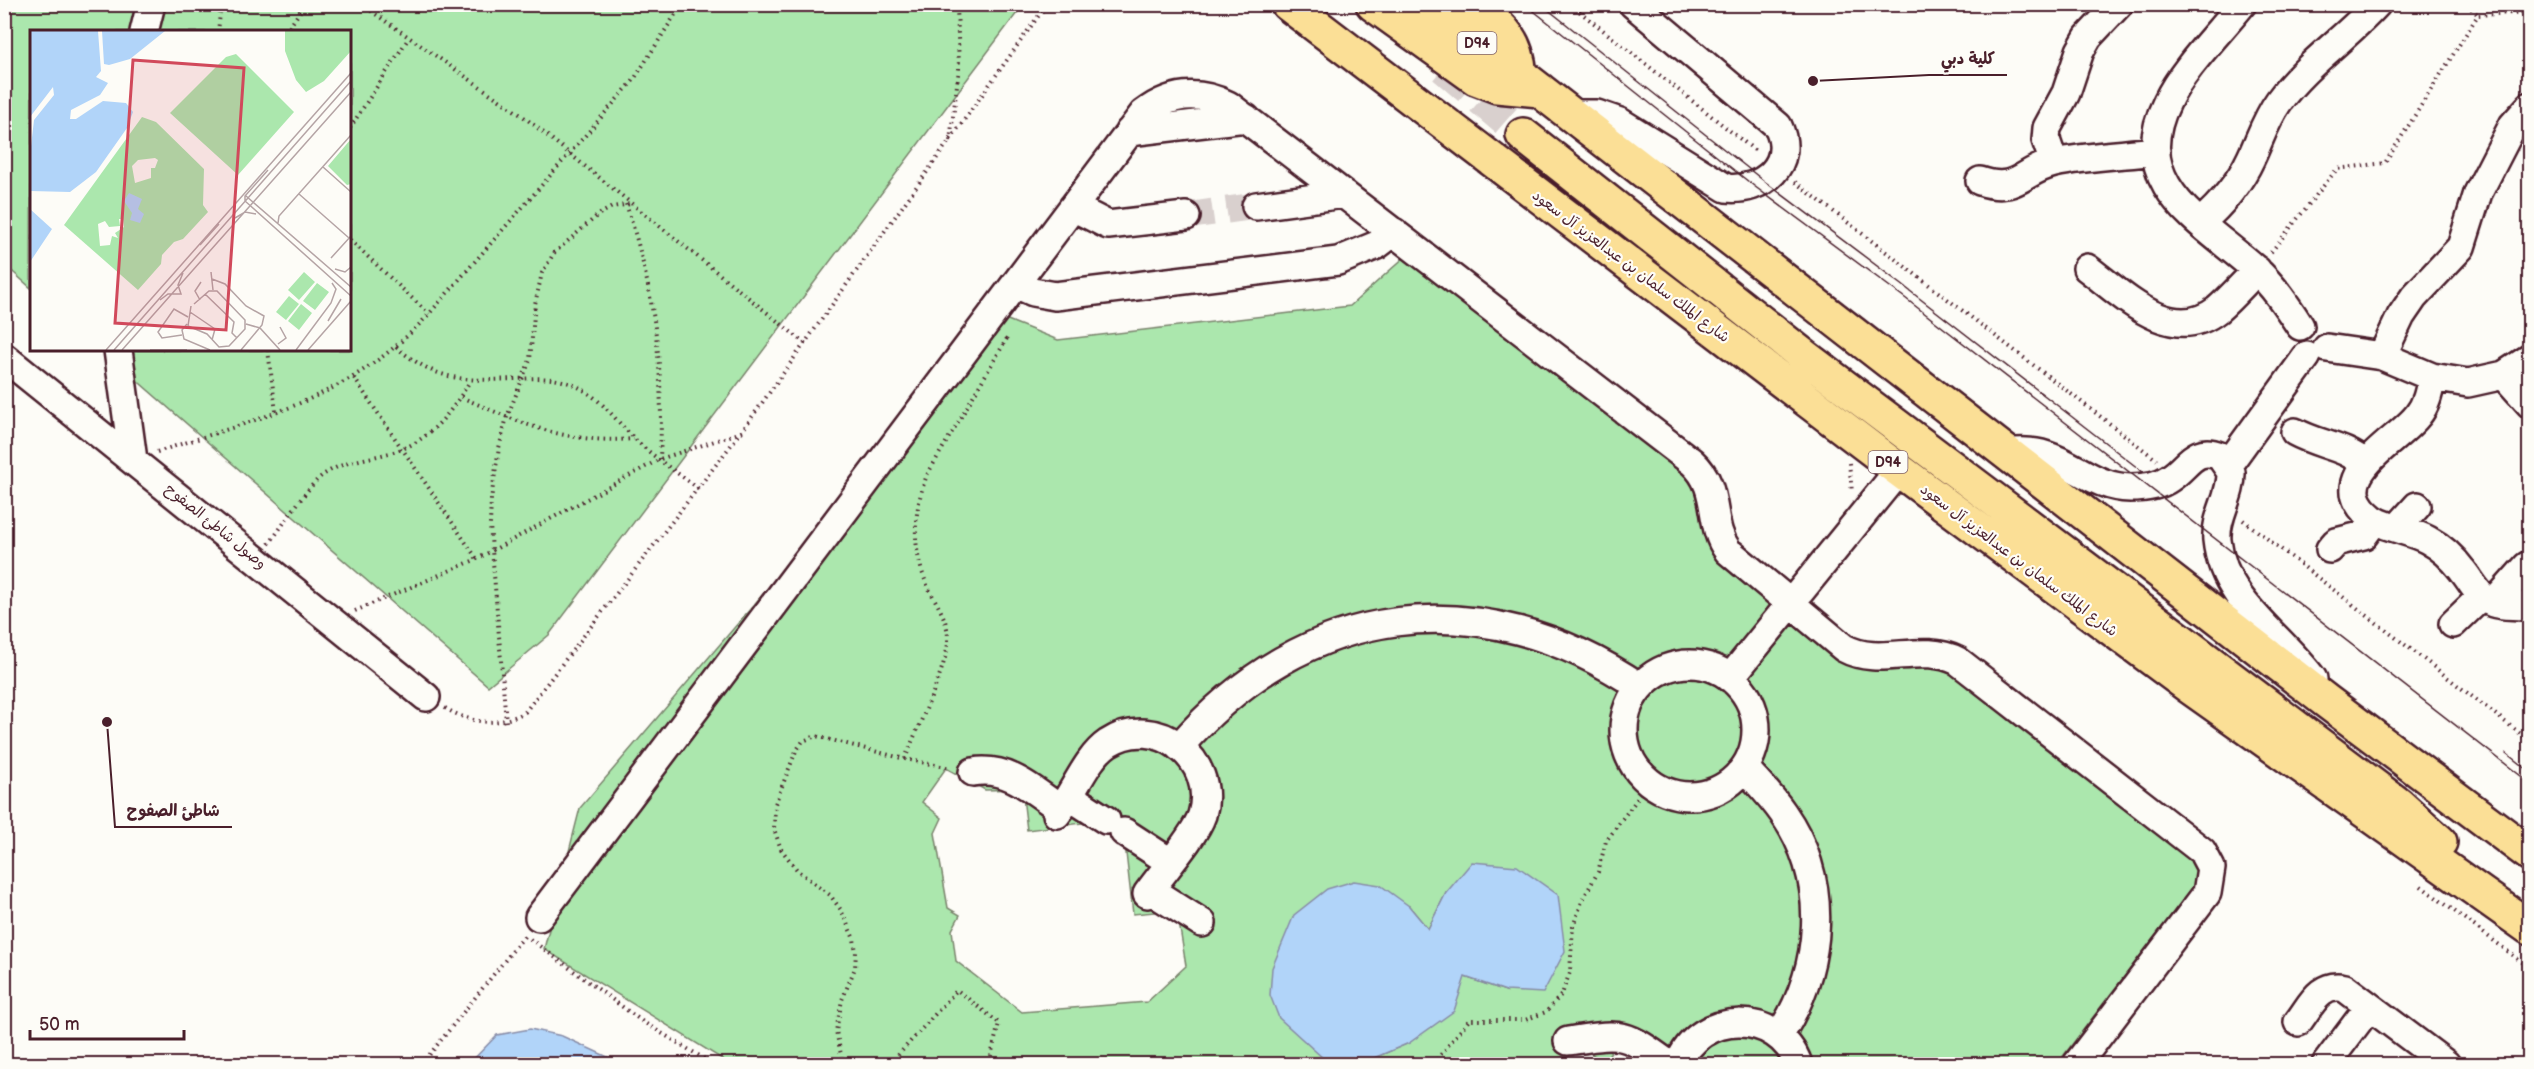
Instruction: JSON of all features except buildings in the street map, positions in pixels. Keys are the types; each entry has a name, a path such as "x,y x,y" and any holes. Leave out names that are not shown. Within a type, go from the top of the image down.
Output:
{"main road":[{"name":"شارع الملك سلمان بن عبدالعزيز آل سعود","path":"1288,4 1899,470 2190,687 2529,928"},
{"path":"1373,4 1476,78 1497,86 1530,82 1511,39 1474,4"},
{"name":"D94","path":"1425,4 1530,82 2326,700 2529,854"},
{"path":"1523,135 1805,357 2399,805 2443,845 2499,905"}],"street":[{"path":"144,30 151,4"},
{"path":"1571,114 1597,114 1620,122 1726,188 1740,189 1754,186 1778,169 1784,147 1778,126 1633,4"},
{"path":"2054,163 2046,140 2047,128 2066,93 2080,51 2088,37 2119,4"},
{"path":"2241,4 2168,100 2160,116 2156,150 2163,179 2178,204 2257,270 2308,344 2382,356 2432,377 2468,383 2504,375 2529,358"},
{"path":"2200,223 2230,194 2242,176 2267,120 2289,88 2353,30 2377,4"},
{"path":"531,926 1143,114 1154,106 1178,96 1204,95 1216,99 1246,118 1699,469 1710,486 1724,546 1853,653 1873,658 1928,652 1958,661 2196,844 2208,859 2211,877 2207,893 2077,1065"},
{"path":"2382,356 2401,316 2414,297 2462,247 2478,193 2513,125 2529,106"},
{"path":"1980,181 2006,186 2054,163 2156,150"},
{"path":"1256,206 1344,194"},
{"path":"1073,207 1108,225 1186,216"},
{"path":"1015,284 1033,292 1055,296 1338,261 1367,249 1394,232"},
{"path":"2087,268 2146,312 2174,322 2204,317 2217,310 2257,270"},
{"path":"2221,459 2308,344"},
{"path":"118,351 133,460"},
{"name":"وصول شاطئ الصفوح","path":"4,357 426,697"},
{"path":"2504,375 2529,404"},
{"path":"2432,377 2428,398 2417,416 2388,440 2366,464 2358,478 2357,494 2363,509 2386,523 2422,536 2447,554 2488,600 2529,607"},
{"path":"2295,432 2306,438 2343,448 2366,464"},
{"path":"2008,453 2025,450 2042,452 2110,484 2128,488 2157,484 2179,471 2194,456 2201,453 2221,459 2231,480 2223,504 2217,542 2227,579 2238,596 2304,666 2326,700"},
{"path":"1730,678 1899,470"},
{"path":"2330,549 2336,542 2364,535 2417,506"},
{"path":"2454,624 2488,600 2527,566"},
{"path":"1179,747 1226,697 1283,658 1347,633 1392,623 1448,620 1516,628 1581,651 1640,687"},
{"path":"1676,665 1704,666 1730,678 1748,699 1755,720 1755,741 1745,768 1725,787 1700,796 1673,795 1649,783 1632,762 1624,737 1627,711 1640,687 1662,670 1676,665"},
{"path":"1062,806 1097,754 1116,739 1154,735 1167,738 1179,747 1198,766 1203,783 1203,805 1199,822 1149,892 1202,923"},
{"path":"1745,768 1769,794 1797,836 1808,867 1816,906 1817,929 1809,975 1802,996 1779,1036"},
{"path":"973,772 998,771 1010,775 1062,806 1115,826 1170,862"},
{"path":"2298,1022 2320,992 2335,986 2345,988 2446,1065"},
{"path":"2326,1065 2369,1007"},
{"path":"1679,1065 1689,1046 1700,1036 1725,1023 1754,1023 1779,1036 1789,1046 1798,1065"},
{"path":"1568,1041 1624,1036 1640,1044 1668,1065"}],"path":[{"path":"218,30 221,4"},
{"path":"287,30 305,4"},
{"path":"361,4 408,39 524,117 628,204 806,344"},
{"path":"133,460 312,399 354,378 396,347 429,314 633,81 682,4"},
{"path":"950,142 959,69 957,4"},
{"path":"426,697 462,715 482,721 506,722 525,712 742,431 1047,4"},
{"path":"1570,4 1778,169 2163,465 2172,466 2179,471"},
{"path":"2467,4 2478,15 2529,12"},
{"path":"2257,270 2337,170 2385,163 2478,15"},
{"path":"351,126 408,39"},
{"path":"506,722 492,551 491,499 507,417 523,379 531,352 537,288 547,263 554,253 598,215 612,207 628,204"},
{"path":"628,204 642,254 656,323 663,401 660,459"},
{"path":"351,241 429,314"},
{"path":"904,759 944,661 948,642 944,617 925,579 916,551 915,531 920,493 927,475 1010,333"},
{"path":"396,347 432,371 470,381 554,379 583,390 600,401 634,439 699,489"},
{"path":"268,351 276,412"},
{"path":"354,378 477,559"},
{"path":"257,560 321,476 343,464 403,449 437,425 461,397 470,381"},
{"path":"461,397 553,434 579,440 634,439"},
{"path":"332,621 477,559 660,459 742,431"},
{"path":"2223,504 2529,741"},
{"path":"843,1065 836,1031 842,1000 855,968 854,939 841,910 830,895 802,875 781,849 774,829 775,804 796,751 809,738 823,737 904,759 973,772"},
{"path":"1433,1065 1469,1020 1525,1020 1545,1011 1562,994 1570,972 1571,943 1577,912 1598,872 1606,841 1649,783"},
{"path":"422,1065 531,926 643,1022 713,1065"},
{"path":"890,1065 957,990 999,1023 989,1065"}],"green space":[{"path":"5,5 1023,5 549,635 488,686 103,351 351,351 351,30 30,30 30,287 5,265"},
{"path":"1407,255 1689,472 1718,555 1854,666 1942,665 2206,870 2057,1064 1644,1064 1644,1059 1631,1051 1612,1050 1604,1062 1590,1053 1537,1061 1535,1064 1360,1064 1409,1043 1465,977 1506,991 1446,893 1428,929 1409,906 1324,1058 1355,1064 730,1064 544,949 580,808 1000,317 1058,340 1350,306","holes":["946,768 985,790 1022,789 1027,830 1122,818 1133,914 1177,910 1186,966 1147,1002 1022,1012 956,961 952,930 960,915 948,908 935,833 942,818 922,802"]}],"water":[{"path":"1472,862 1517,866 1558,895 1565,951 1543,993 1506,991 1465,977 1454,1011 1409,1043 1360,1064 1324,1059 1279,1018 1270,995 1272,968 1294,915 1327,889 1354,881 1380,885 1409,906 1428,929 1446,893"},
{"path":"530,1029 562,1036 623,1064 469,1064 497,1035"}],"tunnel":[{"path":"1444,67 1523,135"},
{"path":"1186,216 1256,206"}],"tram line":[{"path":"1525,4 1754,186 1905,298 2530,783"},
{"path":"1541,4 1764,181 2143,472"},
{"path":"2506,753 2530,772"}],"place":[{"name":"كلية دبي","path":"1813,81"},
{"name":"شاطئ الصفوح","path":"107,722"}]}
